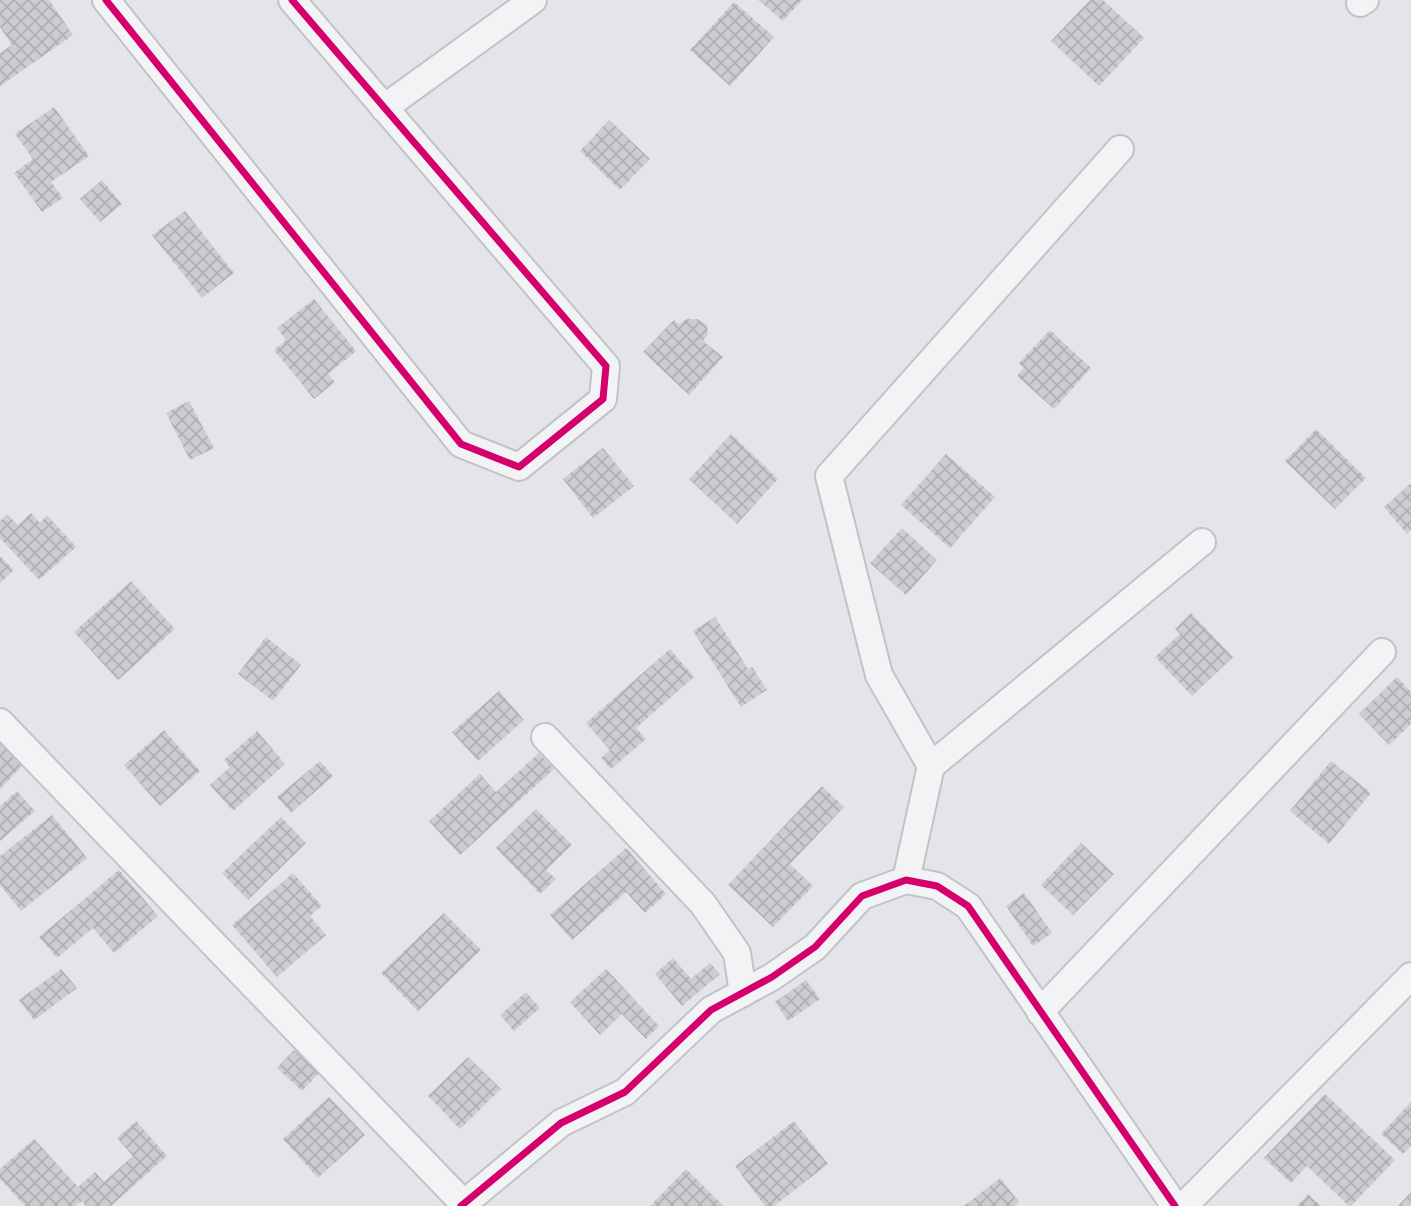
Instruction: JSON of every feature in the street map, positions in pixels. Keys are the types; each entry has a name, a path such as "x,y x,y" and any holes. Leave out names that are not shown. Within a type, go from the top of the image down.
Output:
{"street":[{"path":"106,0 461,444 519,467 603,398 606,366 292,0"},
{"path":"384,108 533,0"},
{"path":"931,766 879,675 829,476 1120,149"},
{"path":"906,880 931,766 1202,542"},
{"path":"1040,1012 1382,652"},
{"path":"0,722 464,1205 561,1123 625,1092 710,1010 772,977 815,947 862,896 906,880 937,886 968,906 1175,1206"},
{"path":"545,737 704,904 737,953 743,993"},
{"path":"1184,1206 1411,976"}],"building":[{"path":"0,0 49,0 73,35 0,86 0,53 12,45 0,27"},
{"path":"758,0 802,0 783,21"},
{"path":"1090,0 1103,0 1144,38 1099,86 1051,41"},
{"path":"734,2 774,37 730,86 690,50"},
{"path":"54,107 89,156 51,182 63,198 42,212 14,173 33,159 15,134"},
{"path":"609,120 650,159 620,190 580,151"},
{"path":"102,180 122,204 100,222 80,199"},
{"path":"185,211 234,273 202,298 152,235"},
{"path":"314,299 356,351 328,374 335,382 314,399 274,350 286,340 277,328"},
{"path":"687,319 697,319 707,325 708,334 703,341 723,357 689,395 643,352 674,320 679,324"},
{"path":"1050,330 1091,368 1054,409 1017,376 1024,368 1019,363"},
{"path":"189,401 214,448 190,460 166,413"},
{"path":"1316,429 1366,478 1335,509 1285,461"},
{"path":"731,434 778,479 737,524 689,479"},
{"path":"603,448 634,486 593,518 563,479"},
{"path":"946,454 995,497 950,548 901,505"},
{"path":"1411,483 1411,530 1407,534 1384,507"},
{"path":"31,513 40,523 47,515 76,547 39,580 0,538 0,521 7,514 18,525"},
{"path":"902,528 937,560 906,595 870,563"},
{"path":"0,556 14,570 0,583"},
{"path":"131,581 175,629 118,680 74,632"},
{"path":"1191,613 1233,657 1192,696 1155,657 1180,634 1175,629"},
{"path":"715,617 748,669 752,667 767,690 741,707 693,631"},
{"path":"266,637 301,665 273,701 238,674"},
{"path":"670,649 694,677 636,728 646,739 611,769 601,758 610,750 586,723"},
{"path":"1397,677 1411,692 1411,724 1389,745 1359,714"},
{"path":"499,691 524,720 478,761 452,732"},
{"path":"164,730 200,771 160,806 124,765"},
{"path":"257,731 285,764 233,811 210,785 230,767 224,760"},
{"path":"0,742 24,764 0,789"},
{"path":"539,753 554,769 460,855 429,821 480,774 496,792"},
{"path":"320,761 333,776 291,813 277,797"},
{"path":"1331,761 1371,793 1329,844 1290,811"},
{"path":"822,786 844,807 790,864 813,886 773,927 728,885"},
{"path":"17,791 35,811 0,841 0,806"},
{"path":"536,809 572,845 546,870 556,879 540,894 496,848"},
{"path":"52,815 87,858 21,911 0,885 0,856"},
{"path":"281,817 306,843 248,900 222,873"},
{"path":"1081,843 1114,874 1073,915 1041,885"},
{"path":"626,848 666,894 645,913 626,892 572,940 550,915"},
{"path":"119,870 158,916 114,953 93,928 57,958 39,937"},
{"path":"293,873 322,906 310,916 326,935 277,977 232,925"},
{"path":"1024,893 1052,933 1033,946 1006,906"},
{"path":"444,913 481,950 418,1011 381,973"},
{"path":"673,958 691,979 710,963 720,974 682,1006 655,974"},
{"path":"61,969 77,988 34,1020 19,1000"},
{"path":"606,969 659,1026 646,1039 622,1014 600,1035 570,1002"},
{"path":"806,980 820,999 788,1021 775,1002"},
{"path":"526,992 540,1008 514,1031 500,1015"},
{"path":"294,1050 319,1073 302,1091 277,1068"},
{"path":"468,1057 501,1089 460,1129 428,1096"},
{"path":"1325,1094 1395,1160 1351,1206 1307,1166 1291,1183 1264,1158"},
{"path":"329,1097 365,1135 318,1178 283,1139"},
{"path":"1411,1102 1411,1146 1403,1154 1381,1134"},
{"path":"136,1121 167,1156 111,1206 86,1206 82,1201 75,1206 25,1206 0,1179 0,1169 34,1139 78,1187 95,1172 104,1182 133,1156 117,1138"},
{"path":"794,1121 828,1164 774,1206 765,1206 735,1166"},
{"path":"686,1169 724,1206 650,1206"},
{"path":"1000,1178 1019,1202 1015,1206 964,1206"},
{"path":"1411,1192 1411,1206 1398,1206"},
{"path":"1308,1194 1321,1206 1297,1206"}],"cycle path":[{"path":"106,0 461,444 519,467 603,399 606,366 292,0"},
{"path":"461,1206 561,1123 625,1092 711,1010 772,977 815,947 862,896 906,880 937,886 968,906 1175,1206"}]}
